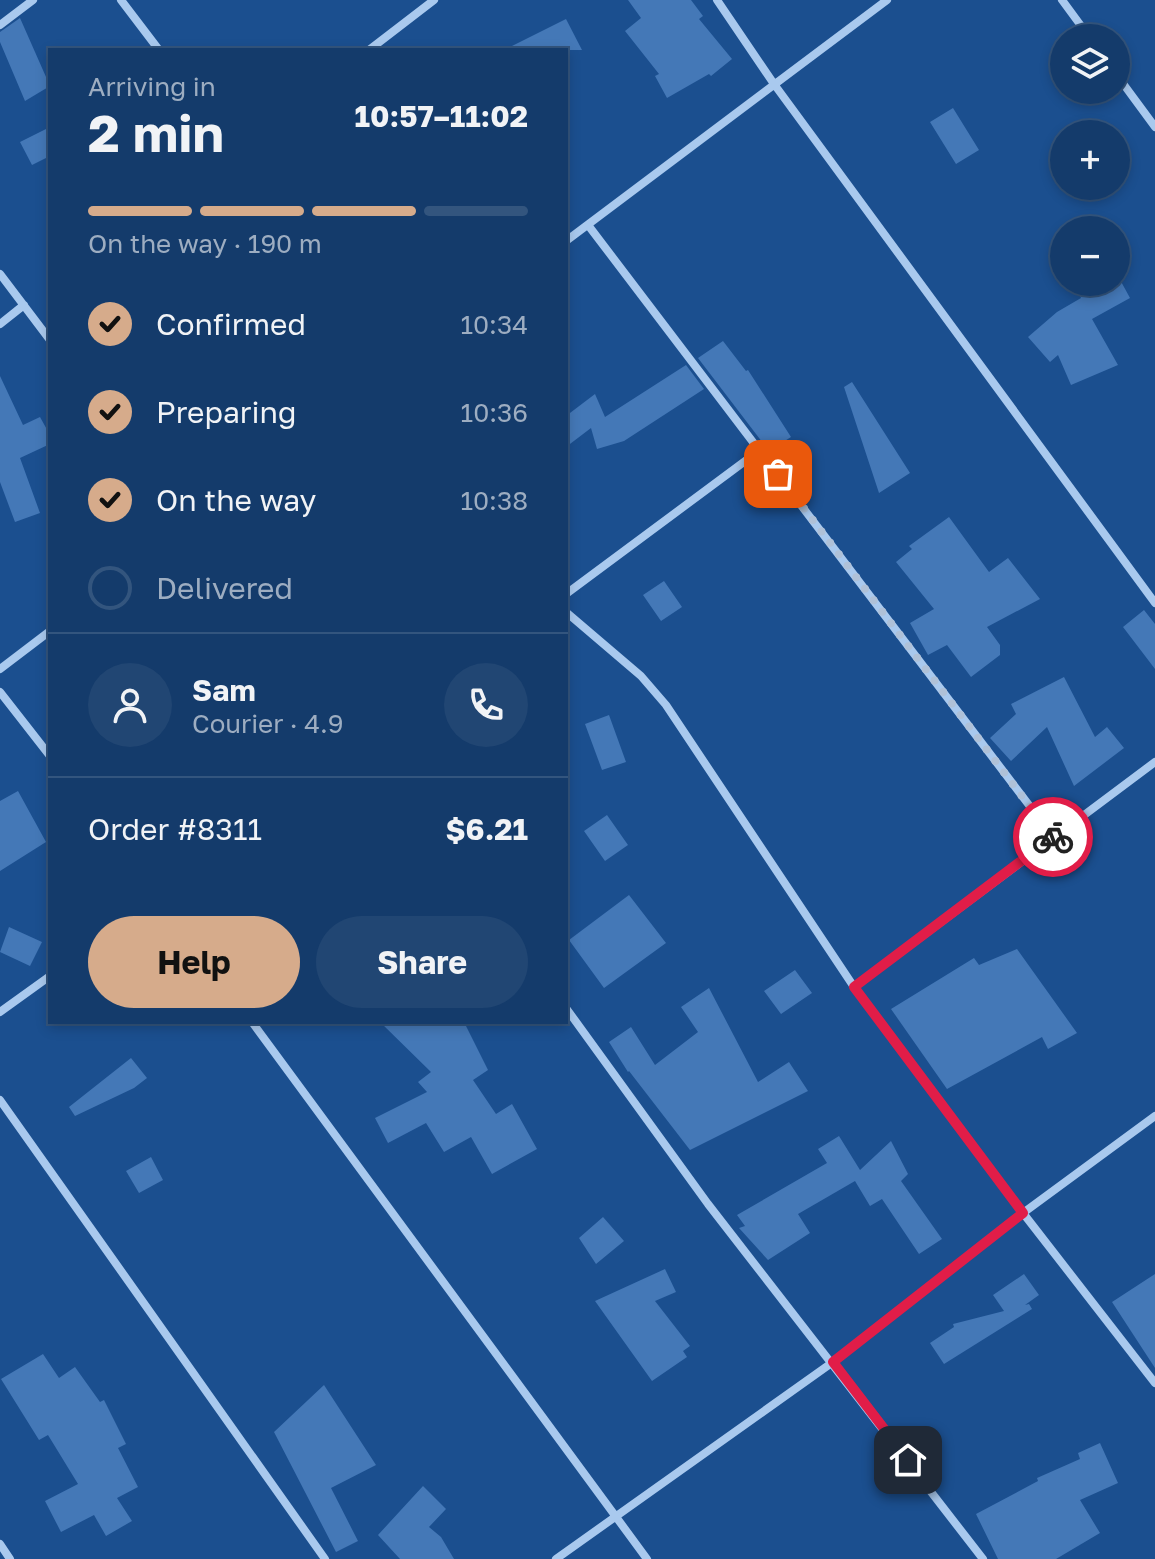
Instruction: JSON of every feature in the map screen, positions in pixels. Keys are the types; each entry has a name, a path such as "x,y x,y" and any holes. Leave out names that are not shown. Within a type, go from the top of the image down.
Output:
{"street":[{"path":"0,25 33,0"},
{"path":"121,0 157,48"},
{"path":"372,48 434,0"},
{"path":"717,0 774,84 1155,603"},
{"path":"568,240 887,0"},
{"path":"1062,0 1080,24"},
{"path":"1130,93 1155,127"},
{"path":"588,225 1054,838"},
{"path":"0,274 48,337"},
{"path":"0,324 24,305"},
{"path":"568,593 760,450"},
{"path":"568,614 641,676 666,705 854,987 1155,1383"},
{"path":"0,669 48,633"},
{"path":"0,692 48,753"},
{"path":"854,987 1155,762"},
{"path":"0,1012 48,977"},
{"path":"568,1011 708,1204 983,1559"},
{"path":"253,1024 647,1559"},
{"path":"0,1100 325,1559"},
{"path":"556,1559 833,1362 1023,1213 1155,1116"},
{"path":"0,1544 10,1559"}],"building":[{"path":"628,0 691,0 703,16 699,19 732,59 711,76 709,74 667,98 655,76 659,74 625,31 641,18"},
{"path":"20,18 48,81 48,87 25,101 0,42 0,32"},
{"path":"566,19 582,50 568,48 508,48"},
{"path":"953,108 979,150 956,164 930,122"},
{"path":"48,128 48,157 32,165 20,142"},
{"path":"1081,298 1130,298 1092,319 1118,365 1071,385 1058,355 1050,362 1028,337 1057,312"},
{"path":"723,341 748,370 791,437 769,451 698,358"},
{"path":"686,365 704,389 624,441 597,449 591,428 568,445 568,414 595,394 605,417"},
{"path":"0,376 23,425 40,417 48,431 48,445 20,458 40,513 15,522 0,482"},
{"path":"852,382 910,473 879,493 844,387"},
{"path":"949,517 989,572 1008,558 1040,599 987,627 1000,645 1000,655 971,677 947,645 928,655 910,623 934,609 896,562 912,549 909,546"},
{"path":"664,581 682,607 661,621 643,595"},
{"path":"1144,610 1155,624 1155,669 1123,627"},
{"path":"1064,677 1095,737 1107,727 1124,748 1074,786 1047,727 1011,761 990,738 1016,714 1011,704"},
{"path":"609,715 626,762 602,770 585,724"},
{"path":"18,791 46,842 0,871 0,801"},
{"path":"607,815 628,845 605,861 584,831"},
{"path":"629,895 666,943 604,988 569,940"},
{"path":"9,927 42,942 30,966 0,952"},
{"path":"1017,949 1077,1033 1048,1049 1042,1037 947,1089 891,1009 974,958 979,965"},
{"path":"795,970 812,993 781,1014 764,991"},
{"path":"709,988 758,1082 789,1062 808,1091 690,1150 628,1072 609,1042 631,1027 655,1065 698,1032 681,1007"},
{"path":"382,1024 465,1024 488,1070 473,1080 496,1114 512,1104 537,1149 492,1174 471,1137 444,1152 426,1123 388,1143 375,1118 427,1092 418,1082 431,1072"},
{"path":"131,1058 147,1078 134,1088 75,1116 69,1107"},
{"path":"839,1136 860,1170 891,1141 908,1174 901,1181 942,1239 919,1254 882,1199 870,1206 855,1181 798,1214 810,1233 768,1260 739,1228 745,1226 737,1215 827,1163 818,1149"},
{"path":"151,1157 163,1180 139,1193 126,1171"},
{"path":"603,1217 624,1241 596,1264 579,1238"},
{"path":"665,1269 676,1292 655,1301 690,1346 683,1351 687,1357 652,1381 595,1301"},
{"path":"1024,1274 1039,1295 1025,1305 1029,1304 1032,1309 944,1364 930,1343 954,1327 953,1324 1004,1311 993,1295"},
{"path":"1155,1274 1155,1368 1112,1302"},
{"path":"43,1354 59,1378 75,1367 100,1402 104,1400 126,1444 118,1448 138,1487 117,1498 132,1521 106,1536 94,1515 61,1532 45,1501 78,1484 48,1435 39,1440 1,1379"},
{"path":"324,1385 376,1465 331,1488 358,1541 336,1552 274,1432"},
{"path":"1100,1443 1118,1483 1080,1500 1100,1533 1056,1559 998,1559 976,1514 1038,1481 1037,1478 1080,1459 1078,1453"},
{"path":"423,1486 446,1509 429,1527 441,1537 454,1559 400,1559 378,1535"}],"way so far":[{"path":"778,474 1053,837"}],"route":[{"path":"908,1460 833,1362 1023,1213 854,987 1053,837"}]}
